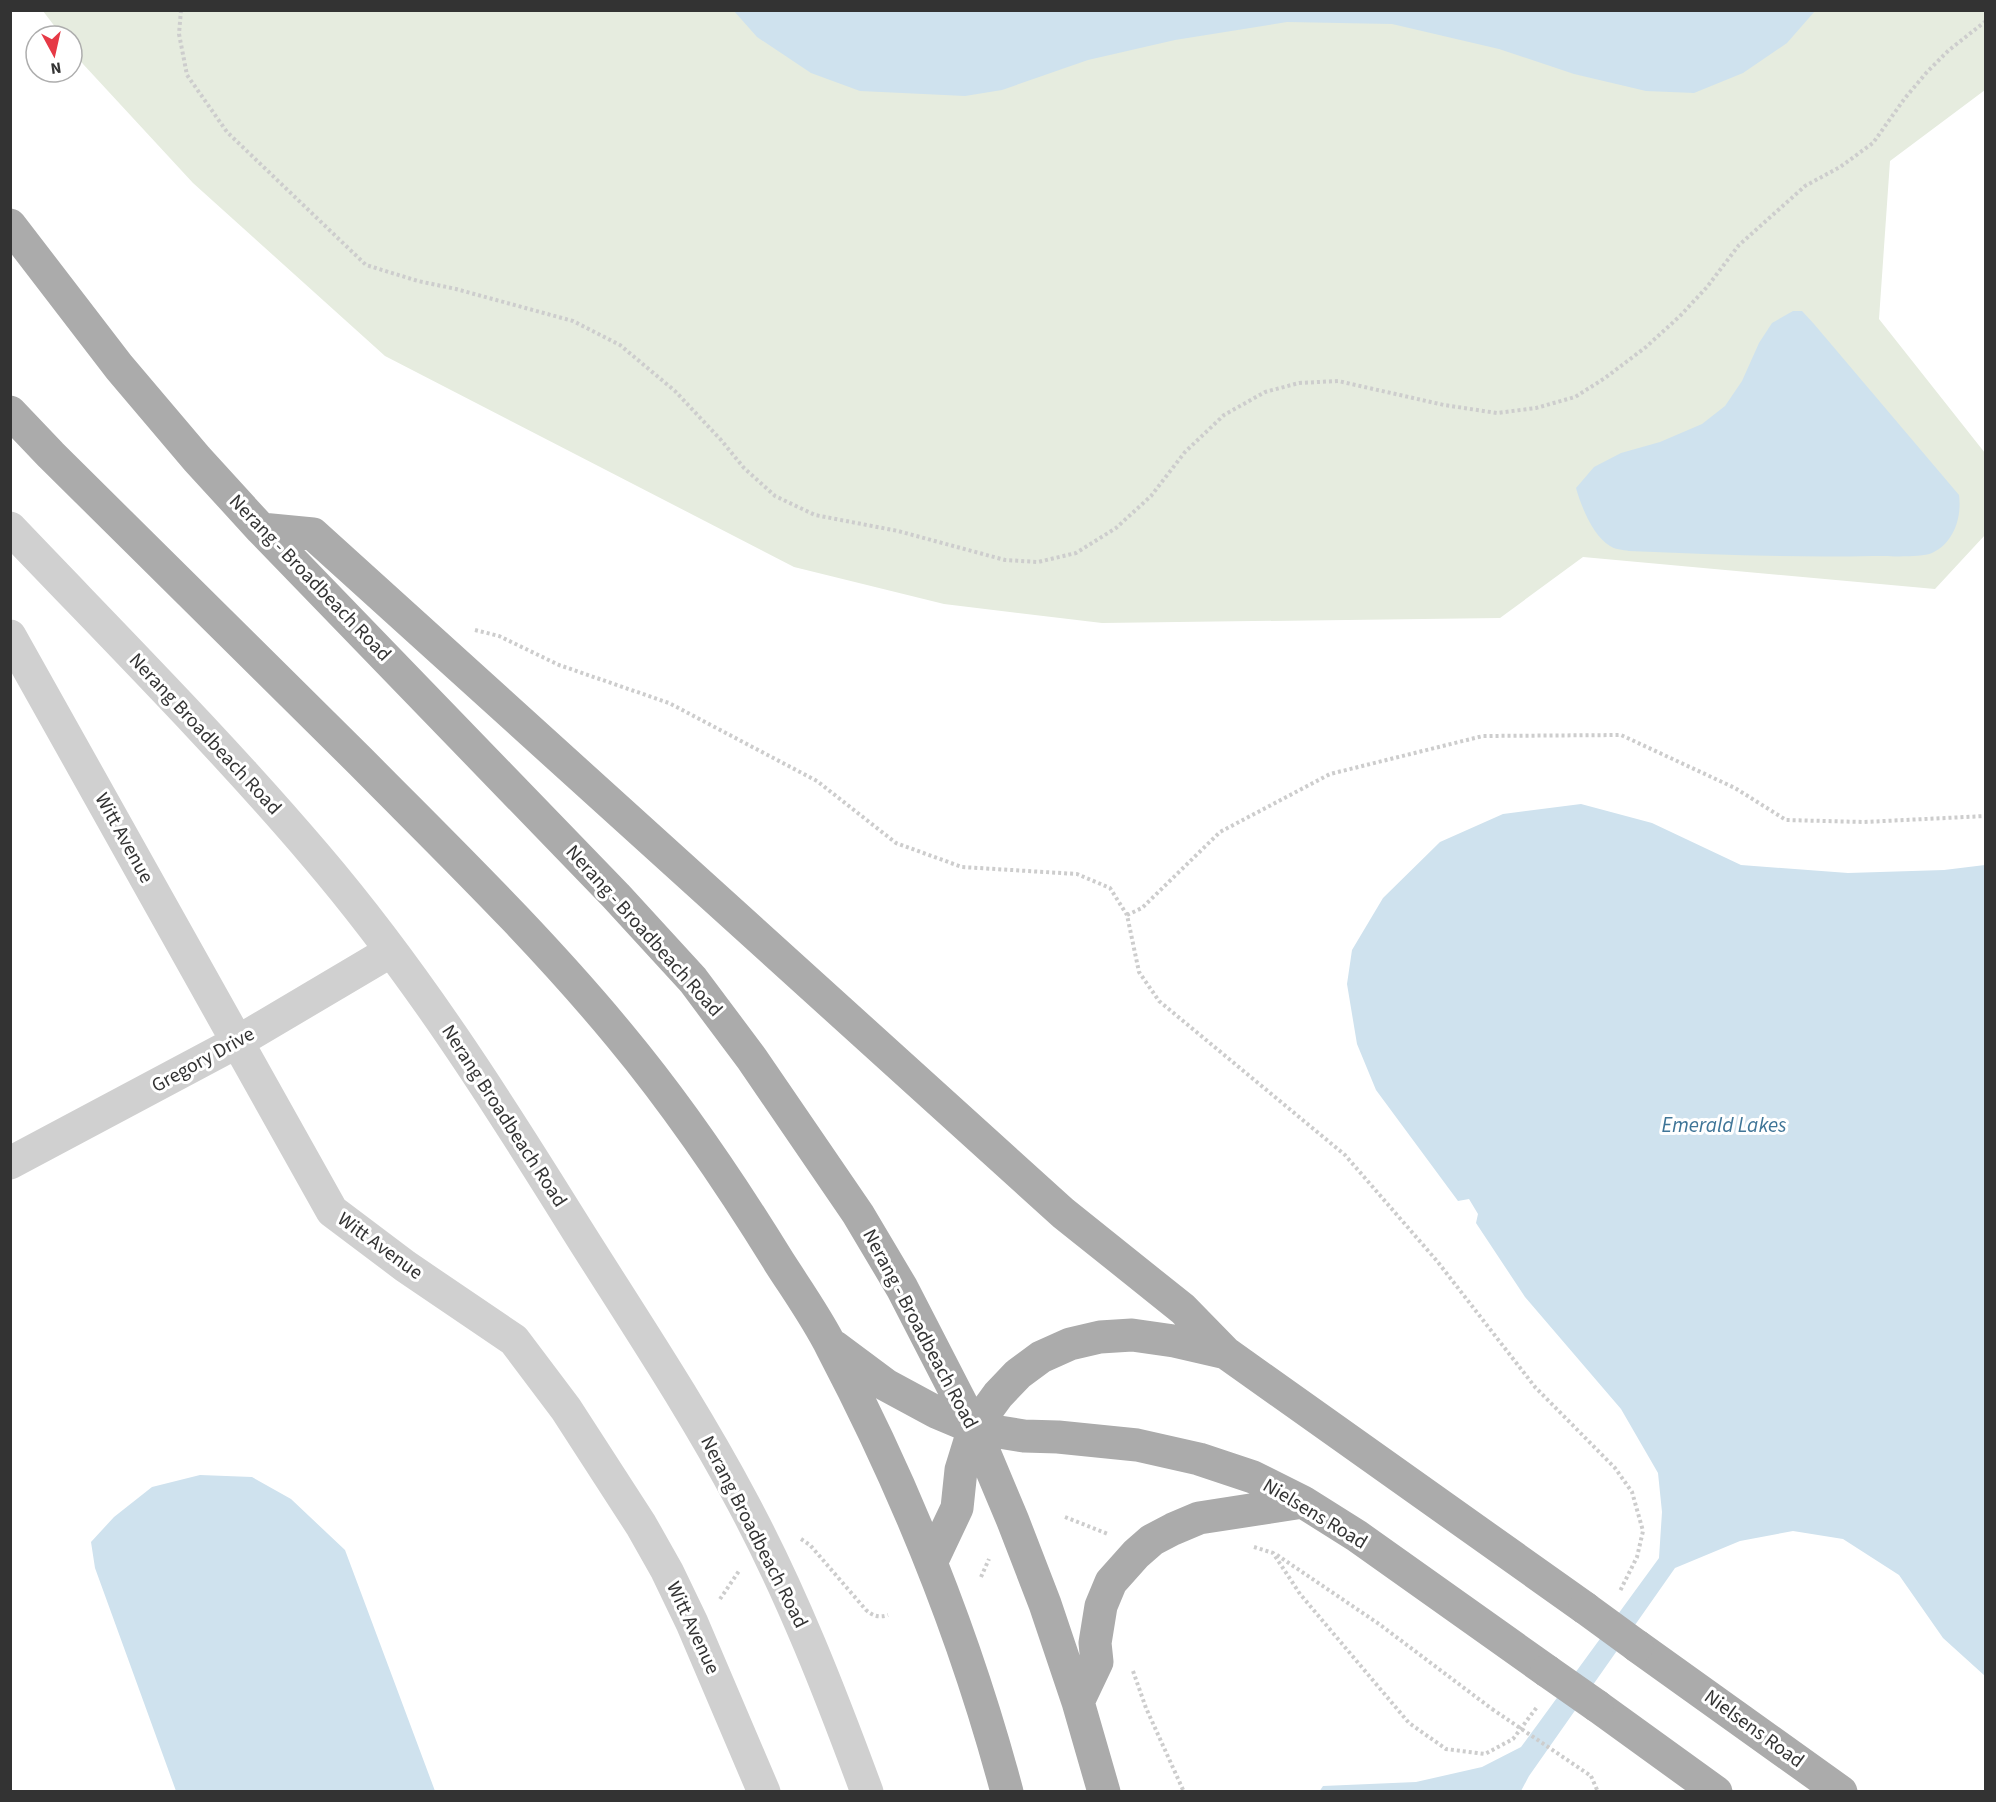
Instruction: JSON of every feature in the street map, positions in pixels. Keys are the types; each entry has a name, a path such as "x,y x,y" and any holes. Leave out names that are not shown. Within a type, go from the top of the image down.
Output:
{"main road":[{"name":"Nerang - Broadbeach Road","path":"10,225 119,367 197,459 261,529 560,836 693,980 752,1059 858,1214 902,1288 974,1428 1013,1521 1078,1701 1104,1791"},
{"path":"10,411 51,455 427,828 558,965 621,1037 699,1139 766,1240 830,1344 891,1467 932,1563 972,1673 1007,1791"},
{"path":"261,529 313,534 1054,1205 1183,1309 1226,1353"},
{"path":"932,1563 957,1508 962,1470 974,1428 998,1395 1018,1374 1041,1357 1070,1344 1100,1337 1132,1335 1174,1341 1226,1353"},
{"name":"Nielsens Road","path":"830,1344 886,1385 936,1412 974,1428 1024,1436 1137,1445 1199,1459 1253,1477 1303,1502 1357,1536 1544,1687 1597,1706 1716,1791"},
{"name":"Nielsens Road","path":"1226,1353 1599,1604 1637,1646 1841,1791"},
{"path":"1078,1701 1097,1662 1095,1643 1101,1606 1111,1582 1136,1554 1152,1540 1173,1528 1199,1518 1303,1502"}],"street":[{"name":"Nerang Broadbeach Road","path":"10,528 239,769 318,858 392,951 458,1044 692,1412 742,1502 792,1602 830,1691 867,1791"},
{"name":"Witt Avenue","path":"10,636 332,1211 405,1266 514,1340 566,1409 667,1571 692,1623 764,1791"},
{"name":"Gregory Drive","path":"10,1163 238,1041 392,951"}],"path":[{"path":"181,10 179,34 187,75 227,132 366,265 418,281 477,294 573,321 620,345 675,391 744,468 775,496 815,514 898,531 1005,560 1038,562 1076,553 1116,528 1151,496 1185,452 1224,415 1265,392 1299,383 1338,381 1444,405 1497,413 1536,408 1575,397 1646,347 1680,316 1739,245 1805,186 1840,167 1873,143 1905,98 1928,72 1949,50 1986,21"},
{"path":"415,627 453,625 499,636 560,665 669,703 817,781 896,843 962,867 1077,874 1110,888 1127,915 1139,972 1159,1001 1345,1155 1437,1261 1535,1387 1615,1468 1632,1492 1643,1531 1637,1557 1621,1590 1599,1604"},
{"path":"1127,915 1142,908 1220,832 1330,774 1483,736 1621,735 1735,788 1786,820 1864,822 1986,816"},
{"path":"1065,1517 1114,1536"},
{"path":"792,1540 805,1540 872,1615 881,1617 888,1615"},
{"path":"1250,1546 1274,1553 1379,1624 1492,1709 1591,1776 1598,1791"},
{"path":"1274,1553 1300,1594 1408,1723 1446,1749 1485,1754 1513,1739 1544,1687"},
{"path":"692,1623 719,1602 740,1569"},
{"path":"1132,1661 1133,1672 1146,1708 1184,1791"}],"shaded area":[{"path":"43,11 1985,11 1985,90 1890,161 1879,319 1985,453 1985,535 1935,589 1583,557 1500,618 1102,623 944,604 794,567 385,356 193,183 84,65 84,24 53,24"}],"water":[{"path":"734,11 1815,11 1787,43 1743,73 1694,93 1646,91 1574,74 1499,49 1392,24 1287,22 1175,40 1088,60 1002,90 965,96 860,91 811,73 757,37"},
{"path":"1793,311 1802,311 1814,324 1959,495 1958,520 1946,543 1932,553 1920,556 1750,555 1629,551 1610,546 1598,535 1588,520 1576,488 1594,467 1621,453 1660,442 1702,424 1725,406 1742,381 1759,343 1772,323"},
{"name":"Emerald Lakes","path":"1581,804 1652,823 1741,865 1848,873 1944,870 1985,865 1985,1676 1943,1638 1899,1575 1843,1539 1793,1531 1740,1541 1675,1568 1529,1776 1521,1791 1319,1792 1323,1786 1416,1782 1482,1767 1521,1747 1659,1558 1662,1512 1658,1473 1621,1409 1525,1297 1476,1223 1478,1214 1469,1199 1458,1201 1376,1090 1357,1044 1347,984 1352,950 1383,898 1440,842 1503,814"},
{"path":"200,1475 252,1477 291,1499 345,1550 435,1791 176,1791 95,1568 91,1542 114,1517 152,1487"}]}
